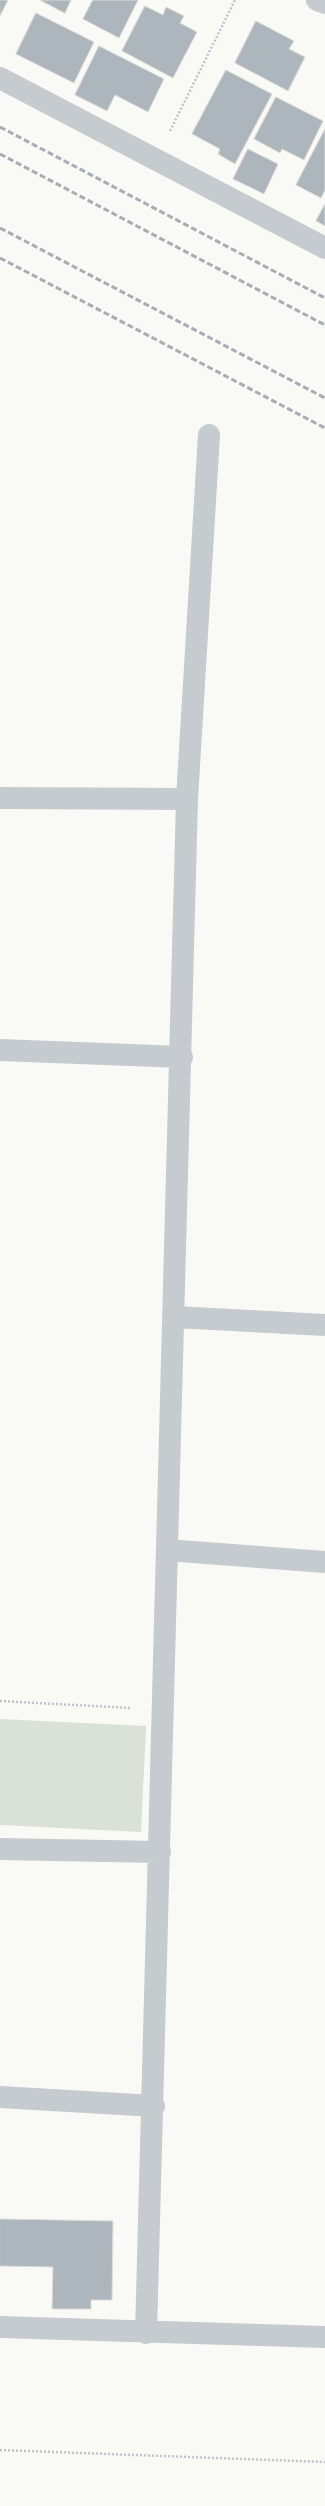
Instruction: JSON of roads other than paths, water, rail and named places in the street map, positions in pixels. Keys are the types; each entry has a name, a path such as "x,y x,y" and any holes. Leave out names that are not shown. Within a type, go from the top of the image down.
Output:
{"street":[{"path":"317,0 325,3"},
{"path":"0,78 325,248"},
{"path":"146,2333 154,2106 167,1550 182,1057 187,799 209,435"},
{"path":"0,798 187,799"},
{"path":"0,1050 182,1057"},
{"path":"175,1316 325,1325"},
{"path":"167,1550 325,1562"},
{"path":"0,1849 160,1852"},
{"path":"0,2097 154,2106"},
{"path":"0,2327 146,2333 325,2337"}],"railway":[{"path":"0,127 325,298"},
{"path":"0,154 325,325"},
{"path":"0,228 325,398"},
{"path":"0,258 325,428"}]}
